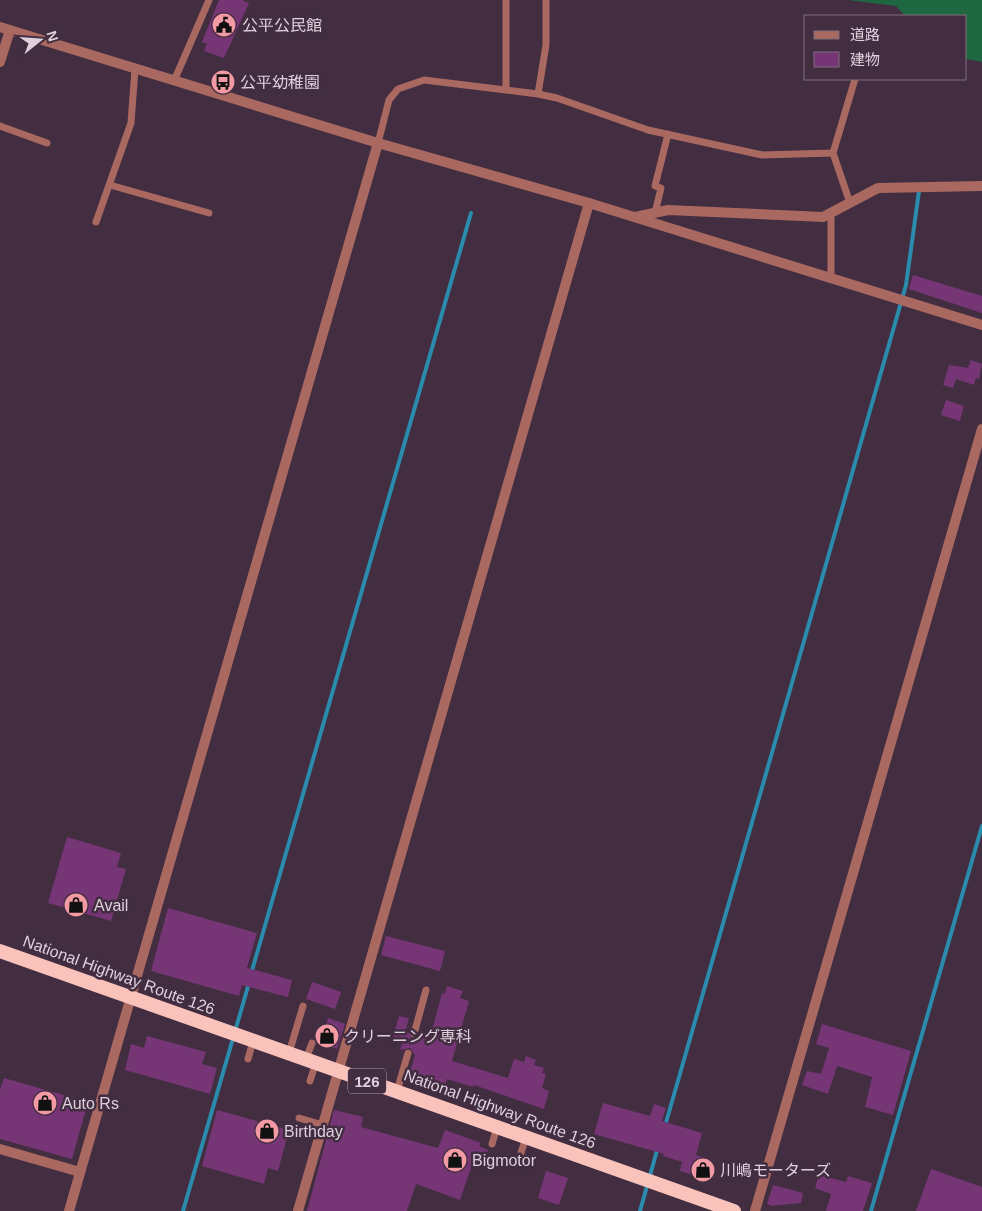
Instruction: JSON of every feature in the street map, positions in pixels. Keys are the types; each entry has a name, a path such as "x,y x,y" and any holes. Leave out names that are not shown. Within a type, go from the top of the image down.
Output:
{"highway":[{"name":"National Highway Route 126","path":"0,951 131,999 339,1070 734,1211"}],"street":[{"path":"0,62 5,28 378,143 589,203 982,325"},
{"path":"69,1211 378,143"},
{"path":"635,217 668,210 822,217 878,188 982,186"},
{"path":"298,1211 589,203"},
{"path":"755,1211 982,429"},
{"path":"0,1149 80,1172"}],"lane":[{"path":"174,81 208,0"},
{"path":"506,0 506,88"},
{"path":"538,94 546,45 546,0"},
{"path":"96,222 131,123 135,69"},
{"path":"378,143 389,100 398,89 424,80 506,88 538,94 668,134 762,155 833,153"},
{"path":"850,203 833,153 855,80"},
{"path":"0,126 47,143"},
{"path":"655,213 661,188 655,186 668,134"},
{"path":"110,185 209,213"},
{"path":"831,214 831,278"},
{"path":"414,1034 426,990"},
{"path":"289,1053 303,1006"},
{"path":"248,1060 253,1041"},
{"path":"310,1081 312,1044"},
{"path":"397,1091 408,1053"},
{"path":"300,1118 323,1125"},
{"path":"492,1144 497,1127"},
{"path":"521,1153 526,1138"}],"green space":[{"path":"848,0 982,0 982,62 967,59 967,15 904,15 896,6"}],"building":[{"name":"公平公民館","path":"219,0 242,0 249,3 224,58 204,51 207,44 202,42"},
{"path":"913,275 982,296 982,313 909,289"},
{"path":"971,360 982,364 979,379 976,378 974,385 956,379 953,388 943,385 949,365 968,368"},
{"path":"946,400 964,406 960,421 941,415"},
{"path":"67,837 121,853 117,867 126,869 111,921 48,903"},
{"path":"168,908 257,933 247,968 292,980 288,997 242,985 239,996 151,971"},
{"path":"386,936 445,951 440,971 381,955"},
{"path":"312,982 341,992 335,1009 306,999"},
{"path":"447,986 463,991 460,998 469,1001 452,1061 508,1078 514,1059 524,1062 526,1056 536,1060 534,1065 544,1068 542,1073 546,1074 542,1088 549,1091 544,1109 474,1085 473,1087 447,1079 444,1090 408,1079 415,1055 410,1048 400,1050 403,1040 393,1037 399,1016 409,1018 405,1031 409,1032 412,1039 419,1035 430,1038 442,993 445,994"},
{"path":"328,1018 345,1024 337,1049 320,1043"},
{"path":"822,1024 911,1051 893,1115 865,1107 872,1077 837,1066 828,1094 802,1085 807,1071 821,1074 829,1048 816,1044"},
{"path":"147,1036 206,1052 202,1064 217,1068 210,1094 125,1070 131,1044 144,1048"},
{"path":"4,1078 88,1102 72,1159 0,1139 0,1090"},
{"path":"603,1103 650,1116 654,1104 666,1108 662,1121 702,1133 696,1155 709,1159 703,1178 680,1171 682,1162 663,1156 664,1154 594,1134"},
{"path":"217,1110 289,1130 278,1171 268,1168 264,1184 202,1166"},
{"path":"334,1110 363,1117 361,1127 438,1148 445,1130 481,1143 479,1146 488,1150 482,1168 472,1165 460,1200 416,1184 407,1211 307,1211"},
{"path":"931,1169 982,1187 982,1211 916,1211"},
{"path":"546,1171 568,1178 559,1205 538,1198"},
{"path":"819,1175 846,1182 848,1176 872,1183 863,1211 826,1211 831,1194 815,1188"},
{"path":"773,1185 803,1193 801,1203 772,1206 767,1204"}],"waterway":[{"path":"665,1126 906,285 919,191"},
{"path":"251,974 471,213"},
{"path":"871,1211 982,826"},
{"path":"183,1211 249,983"},
{"path":"640,1211 658,1147"}],"place":[{"name":"公平公民館","path":"224,25"},
{"name":"公平幼稚園","path":"223,82"},
{"name":"Avail","path":"76,905"},
{"name":"クリーニング専科","path":"327,1036"},
{"name":"Auto Rs","path":"45,1103"},
{"name":"Birthday","path":"267,1131"},
{"name":"Bigmotor","path":"455,1160"},
{"name":"川嶋モーターズ","path":"703,1170"}]}
